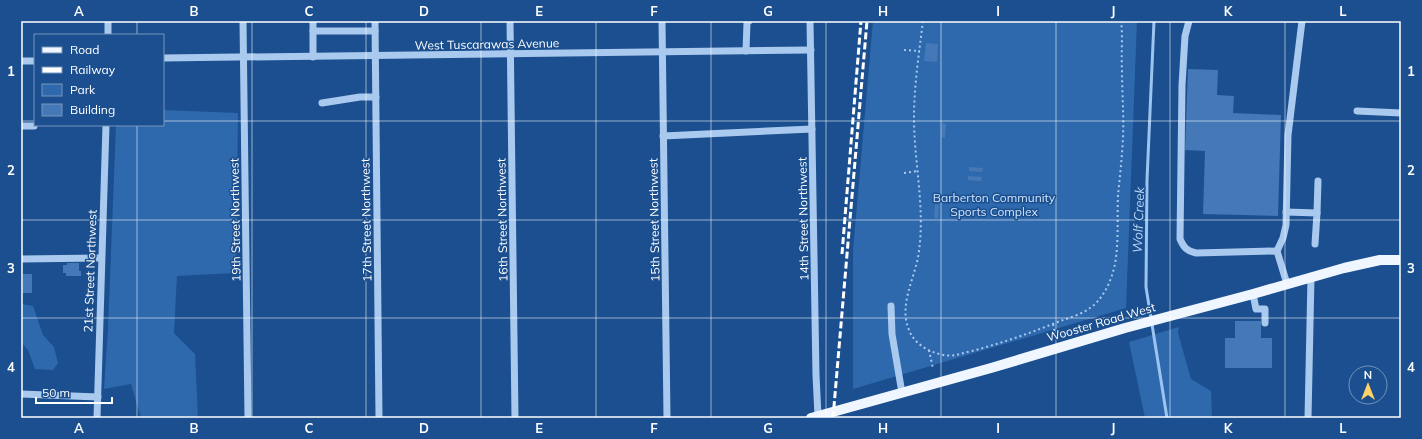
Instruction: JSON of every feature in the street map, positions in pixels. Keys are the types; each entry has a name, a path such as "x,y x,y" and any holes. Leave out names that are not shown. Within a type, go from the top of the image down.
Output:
{"main road":[{"name":"Wooster Road West","path":"814,417 991,368 1125,328 1370,261 1401,260"}],"street":[{"path":"108,21 108,34"},
{"name":"19th Street Northwest","path":"243,21 248,418"},
{"path":"314,21 314,56"},
{"name":"17th Street Northwest","path":"375,21 379,418"},
{"name":"16th Street Northwest","path":"510,21 515,418"},
{"name":"15th Street Northwest","path":"662,21 667,418"},
{"path":"746,51 747,22 749,21"},
{"name":"14th Street Northwest","path":"810,21 816,375 814,417"},
{"path":"1189,21 1185,36 1182,85 1180,239 1183,247 1188,251 1196,253 1277,251"},
{"path":"1286,284 1277,251 1283,238 1286,225 1288,135 1302,21"},
{"path":"314,31 375,31"},
{"name":"West Tuscarawas Avenue","path":"164,58 810,50"},
{"path":"21,61 34,61"},
{"path":"322,103 376,96"},
{"path":"1357,111 1401,113"},
{"path":"21,126 34,126"},
{"name":"21st Street Northwest","path":"97,418 106,126"},
{"path":"663,136 812,129"},
{"path":"1315,244 1318,181"},
{"path":"1286,212 1317,213"},
{"path":"21,259 101,258"},
{"path":"1308,418 1311,277"},
{"path":"1253,294 1256,309 1265,309 1264,323"},
{"path":"891,306 892,334 902,393"},
{"path":"21,394 98,397"}],"path":[{"path":"923,21 914,117 915,146 920,188 921,233 916,269 906,305 906,316 909,331 916,341 923,347 944,355 955,355 1002,342 1085,312 1104,294 1109,284 1115,264 1123,138 1121,21"},
{"path":"904,50 920,51"},
{"path":"904,173 918,171"},
{"path":"1053,324 1055,334"},
{"path":"929,350 933,369"}],"green space":[{"name":"Barberton Community Sports Complex","path":"873,21 1137,21 1126,308 853,389 853,251"},
{"path":"164,110 238,113 236,273 177,276 174,333 195,354 198,418 141,418 131,384 104,389 108,329 116,126 164,126"},
{"path":"21,304 33,306 43,335 54,347 58,363 53,370 35,369 28,350 21,342"},
{"path":"1179,327 1178,333 1191,379 1211,391 1212,418 1145,418 1129,342"}],"building":[{"path":"926,43 938,44 937,62 924,61"},
{"path":"1188,69 1218,70 1217,95 1234,96 1233,113 1281,115 1278,216 1203,214 1205,151 1185,150"},
{"path":"942,123 946,124 945,138 941,137"},
{"path":"969,167 983,168 982,172 969,171"},
{"path":"968,176 982,177 981,181 968,180"},
{"path":"935,204 939,205 938,219 934,218"},
{"path":"67,263 79,263 79,271 81,271 81,276 66,276 66,273 63,273 63,265 67,265"},
{"path":"23,274 32,274 32,293 23,293"},
{"path":"1235,321 1261,321 1261,338 1272,338 1272,368 1225,368 1225,338 1235,338"}],"waterway":[{"name":"Wolf Creek","path":"1154,21 1147,180 1146,287 1167,418"}],"railway":[{"path":"842,254 861,21"},
{"path":"833,418 867,21"}]}
